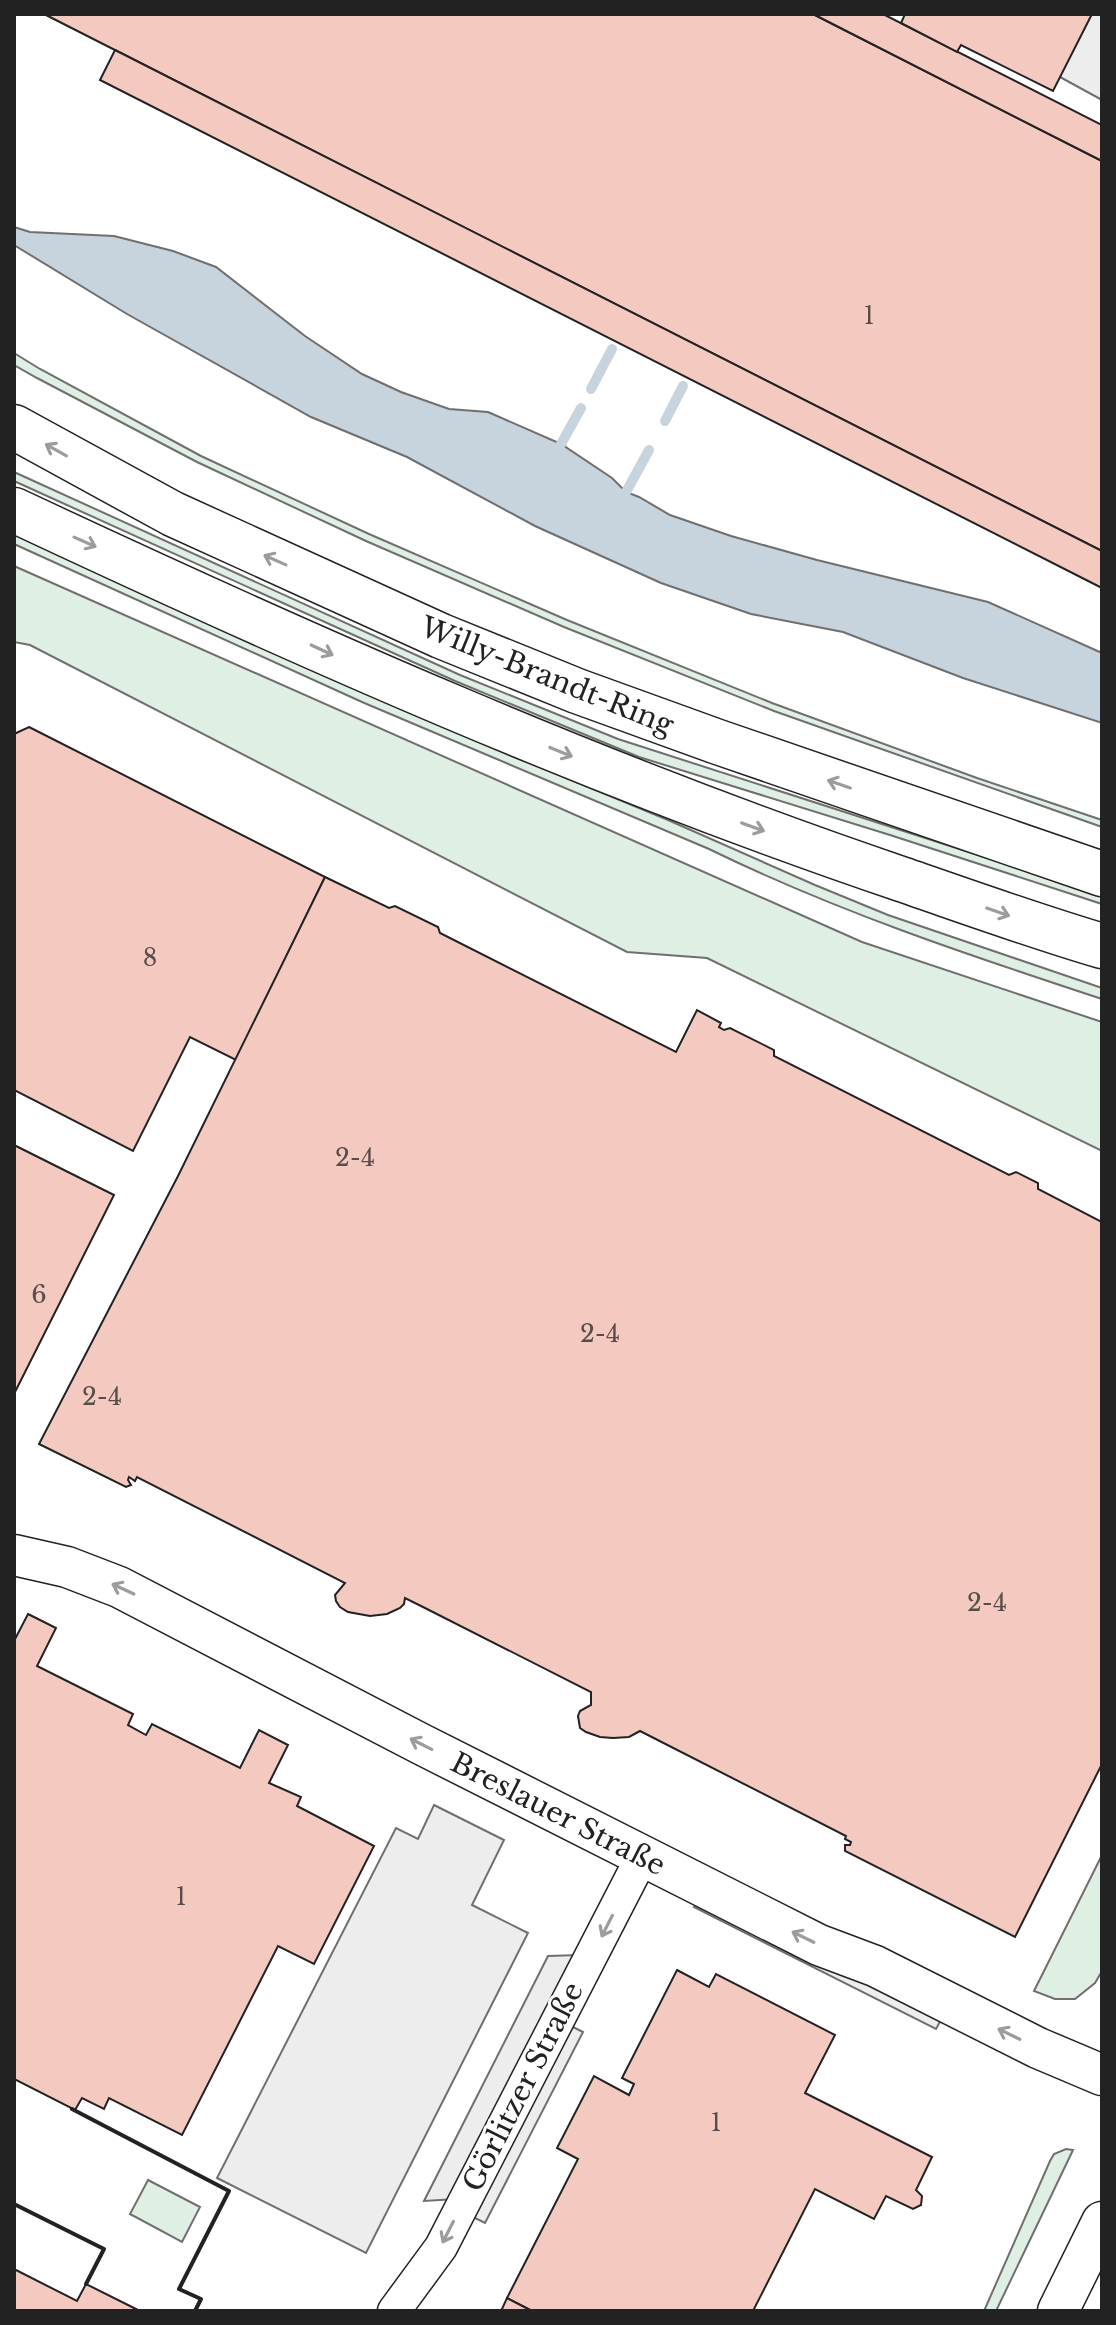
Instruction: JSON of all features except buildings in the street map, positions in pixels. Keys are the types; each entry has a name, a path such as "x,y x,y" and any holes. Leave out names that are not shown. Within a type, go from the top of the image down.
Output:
{"main road":[{"name":"Willy-Brandt-Ring","path":"14,427 173,514 454,641 577,691 718,742 1102,874"},
{"path":"14,510 413,691 679,800 836,857 1102,946"}],"street":[{"name":"Breslauer Straße","path":"14,1555 67,1567 119,1587 819,1945 875,1966 1038,2048 1102,2075"},
{"name":"Görlitzer Straße","path":"394,2311 441,2247 642,1857"},
{"path":"1058,2311 1102,2222"}],"green space":[{"path":"14,353 201,456 369,534 567,620 772,703 1102,820 1102,827 774,711 564,627 366,541 197,462 37,378 14,365"},
{"path":"14,472 460,675 618,739 1102,895 1102,904 639,757 455,681 14,481"},
{"path":"14,532 518,758 815,885 888,915 1102,988 1102,999 952,949 854,912 362,702 14,544"},
{"path":"14,566 862,942 1102,1022 1102,1151 707,958 627,952 30,645 14,642"},
{"path":"1102,1855 1102,1971 1095,1983 1075,1999 1055,1999 1034,1991"},
{"path":"1066,2149 1073,2150 996,2311 984,2311 1050,2161 1054,2154"},
{"path":"148,2180 200,2207 182,2242 130,2214"}],"shaded area":[{"path":"935,14 1102,14 1102,100 1060,77"},
{"path":"14,227 30,232 114,236 173,251 216,267 305,336 362,374 449,409 488,412 561,444 612,478 626,492 670,515 817,560 988,602 1102,653 1102,723 963,678 843,632 751,614 661,583 535,526 407,457 311,417 127,314 14,245"},
{"path":"434,1805 504,1840 472,1905 528,1933 366,2253 217,2178 396,1828 418,1839"},
{"path":"700,1896 942,2018 936,2029 694,1907"},
{"path":"579,1955 457,2199 424,2201 548,1956"},
{"path":"571,2026 583,2032 485,2223 473,2217"}],"waterway":[{"path":"591,389 612,349"},
{"path":"665,421 683,386"},
{"path":"561,444 581,408"},
{"path":"626,492 649,450"}],"wall":[{"path":"72,2109 229,2191 179,2289 201,2299 195,2311"},
{"path":"14,2204 104,2249 86,2284"}]}
